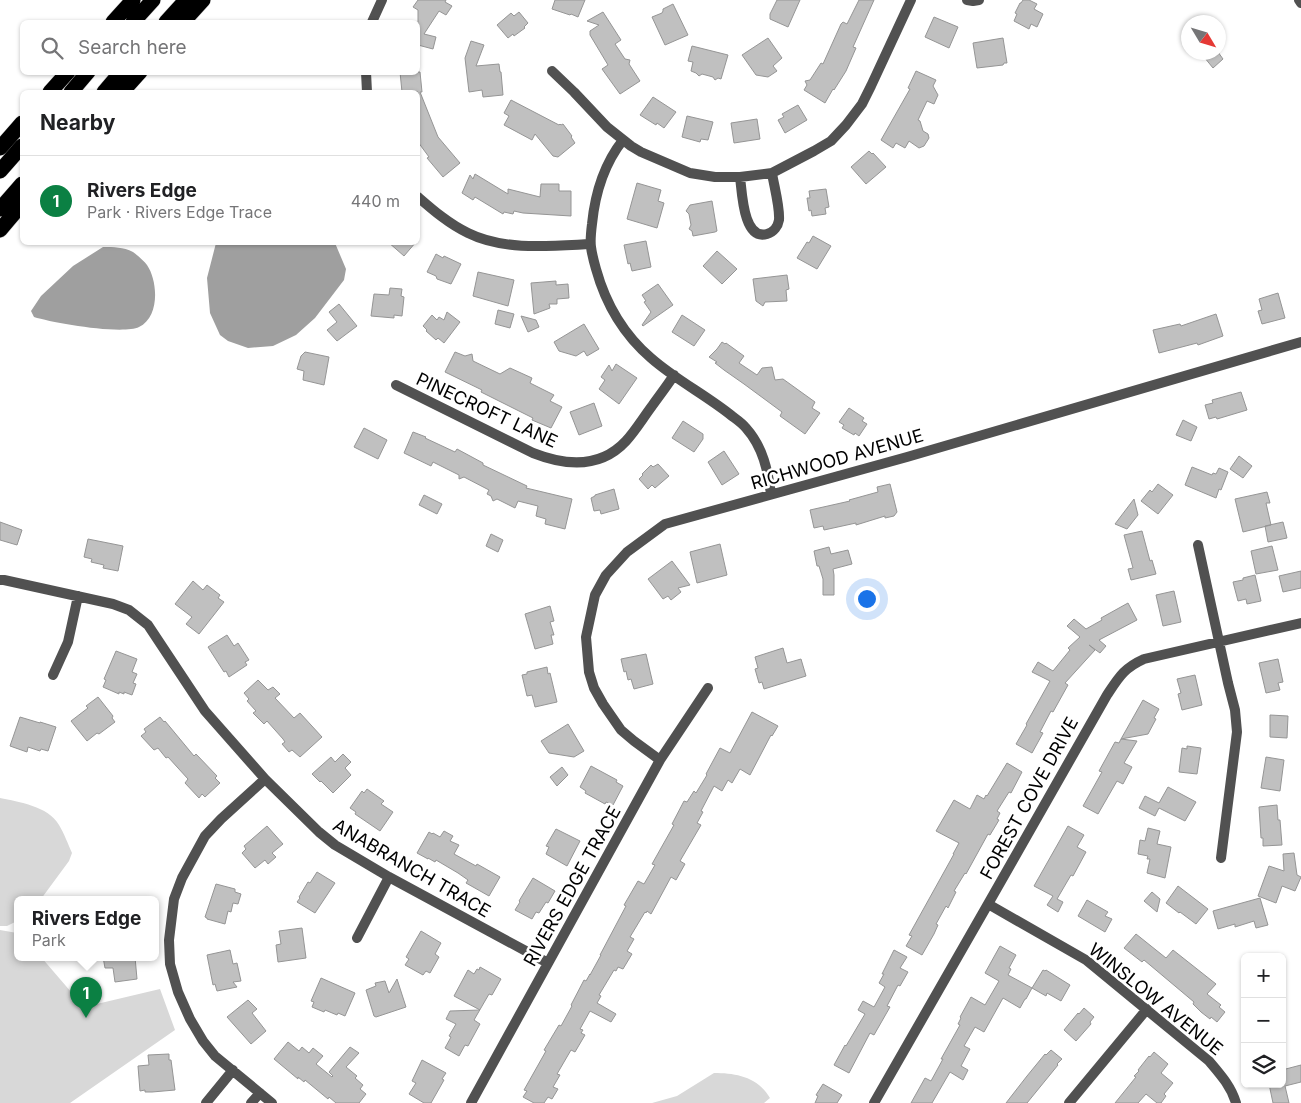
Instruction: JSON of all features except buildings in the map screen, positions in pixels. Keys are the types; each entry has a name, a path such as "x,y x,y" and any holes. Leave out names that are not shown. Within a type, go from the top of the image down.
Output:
{"highway":[{"path":"114,20 133,0"},
{"path":"135,20 152,0"},
{"path":"168,20 186,0"},
{"path":"185,20 203,0"},
{"path":"52,90 65,75"},
{"path":"73,90 85,75"},
{"path":"106,90 118,75"},
{"path":"124,90 137,75"},
{"path":"0,148 20,125"},
{"path":"0,171 20,148"},
{"path":"0,209 20,186"},
{"path":"0,230 20,206"}],"street":[{"path":"373,20 382,0"},
{"path":"552,71 607,127 641,152 690,173 714,177 740,177 772,173 831,141 846,125 862,104 911,0"},
{"path":"967,0 979,0"},
{"path":"1298,0 1301,3"},
{"path":"366,75 366,90"},
{"path":"623,140 600,182 594,203 590,244 607,302 620,325 651,359 716,403 746,427 758,445 764,459 772,494"},
{"path":"740,177 749,225 756,233 764,235 776,228 779,221 772,173"},
{"path":"420,199 445,220 468,233 486,240 504,244 541,247 590,244"},
{"name":"RICHWOOD AVENUE","path":"660,760 621,730 603,704 594,688 589,672 586,637 595,595 606,575 627,552 665,524 907,457 1301,342"},
{"name":"PINECROFT LANE","path":"396,385 533,453 550,460 574,463 590,461 610,454 625,442 674,375"},
{"path":"1198,545 1235,710 1237,732 1220,858"},
{"name":"ANABRANCH TRACE","path":"0,580 113,604 128,610 148,625 205,711 265,779 319,832 335,845 389,878 548,963"},
{"path":"53,675 68,642 78,596"},
{"name":"FOREST COVE DRIVE","path":"874,1103 1106,695 1120,675 1133,664 1144,659 1301,623"},
{"name":"RIVERS EDGE TRACE","path":"471,1103 660,760 708,688"},
{"path":"265,779 205,836 182,878 174,899 169,940 170,964 178,992 190,1020 202,1041 215,1056 272,1103"},
{"path":"357,938 389,878"},
{"name":"WINSLOW AVENUE","path":"988,904 1086,960 1209,1061 1224,1078 1234,1094 1236,1103"},
{"path":"1069,1103 1146,1009"},
{"path":"206,1103 232,1070"},
{"path":"251,1103 260,1093"}],"shaded area":[{"path":"215,245 336,245 346,269 344,280 315,318 296,335 273,346 248,348 228,341 220,335 210,313 207,278"},
{"path":"103,247 129,250 147,265 153,280 155,298 151,315 146,322 139,327 118,330 71,325 34,317 31,311 41,296 73,266"},
{"path":"0,798 32,806 48,813 59,825 72,853 69,861 43,896 14,896 14,922 7,926 0,926"},
{"path":"0,930 14,932 14,961 44,961 84,1007 160,989 175,1030 70,1103 0,1103"},
{"path":"714,1073 738,1075 753,1081 770,1098 764,1103 652,1103 677,1096"}],"place":[{"name":"Rivers Edge","path":"86,1018"}]}
